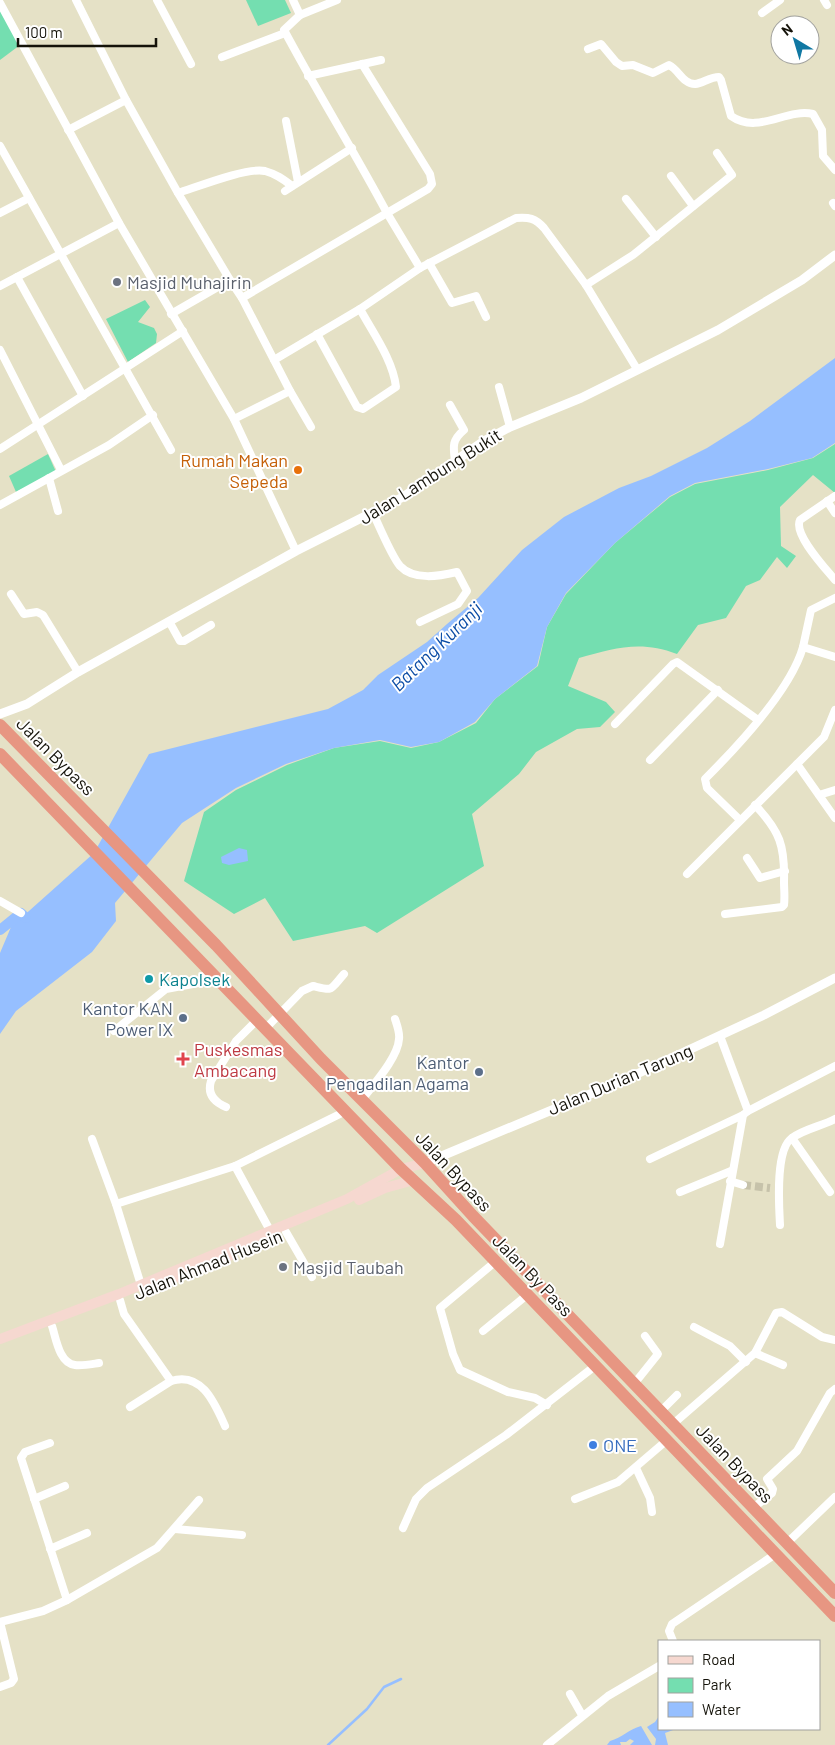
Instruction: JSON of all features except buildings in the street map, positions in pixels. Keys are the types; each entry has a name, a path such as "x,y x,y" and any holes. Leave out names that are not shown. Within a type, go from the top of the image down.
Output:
{"highway":[{"name":"Jalan Bypass","path":"0,725 216,945 361,1100 425,1163 473,1216 835,1592"},
{"name":"Jalan By Pass","path":"0,754 401,1170 414,1180 527,1295 835,1616"},
{"path":"599,1370 612,1360"},
{"path":"801,1581 812,1568"}],"main road":[{"name":"Jalan Durian Tarung","path":"401,1170 425,1163"},
{"name":"Jalan Ahmad Husein","path":"0,1339 52,1326 120,1300 272,1234 347,1199 401,1170"},
{"name":"Jalan Ahmad Husein","path":"0,1339 272,1234 286,1232 385,1188 414,1180"}],"street":[{"path":"76,0 126,100 178,193 242,298 290,391 311,427"},
{"path":"157,0 190,64"},
{"path":"292,0 300,15"},
{"path":"337,0 300,15 284,30 308,76 352,148 387,213 420,268"},
{"path":"762,13 780,0"},
{"path":"0,3 119,222 234,419 296,551"},
{"path":"222,57 285,33"},
{"path":"588,49 601,44 616,62 622,66 632,65 653,73 669,65 677,70 686,82 693,84 718,77 721,80 731,116 746,123 772,121 805,112 814,114 822,130 823,156 835,170"},
{"path":"308,76 381,60"},
{"path":"242,298 428,189 432,184 430,174 362,64"},
{"path":"68,130 126,100"},
{"path":"286,121 295,184"},
{"path":"0,146 2,156 62,253 171,450"},
{"path":"285,191 352,148"},
{"path":"586,285 633,256 732,175 717,153"},
{"path":"178,193 238,174 263,171 295,184"},
{"path":"671,176 693,206"},
{"path":"0,213 29,198"},
{"path":"626,199 656,237"},
{"path":"274,360 360,308 420,268 516,218 528,217 537,219 586,285 637,369"},
{"path":"0,286 119,222"},
{"name":"Jalan Lambung Bukit","path":"0,714 27,704 78,672 296,551 403,497 455,461 510,427 581,398 718,330 802,280 835,255"},
{"path":"429,263 452,303 476,296 486,317"},
{"path":"17,277 83,396"},
{"path":"171,314 230,280"},
{"path":"317,334 358,407 363,409 396,387 395,378 387,359 360,308"},
{"path":"0,448 183,331"},
{"path":"0,350 61,470"},
{"path":"499,387 510,427"},
{"path":"234,419 290,391"},
{"path":"450,405 464,430 455,437 452,444 455,461"},
{"path":"0,505 61,470 109,446 153,415"},
{"path":"49,478 58,511"},
{"path":"835,496 800,520 798,529 835,580"},
{"path":"827,502 835,513"},
{"path":"373,513 400,567 421,576 444,575 457,572 467,591 458,604 420,622"},
{"path":"11,594 24,614 37,612 43,615 78,672"},
{"path":"740,820 709,791 704,782 750,733 787,681 804,647 811,610 835,598"},
{"path":"170,622 180,641 184,641 211,625"},
{"path":"804,647 835,657"},
{"path":"614,724 676,662 680,662 758,720"},
{"path":"650,760 718,690"},
{"path":"687,874 824,738 835,710"},
{"path":"797,764 835,818"},
{"path":"819,795 835,790"},
{"path":"725,914 783,907 785,872 782,842 769,820 755,805"},
{"path":"747,858 760,878 785,872"},
{"path":"0,900 21,913"},
{"path":"114,1031 166,988 198,983 210,972"},
{"path":"226,1107 219,1104 212,1097 210,1087 211,1081 236,1040 279,1014 302,991 313,986 323,991 329,989 344,974"},
{"name":"Jalan Durian Tarung","path":"425,1163 626,1079 720,1036 835,978"},
{"path":"361,1100 384,1070 398,1044 399,1032 396,1019"},
{"path":"720,1036 745,1113 731,1171 720,1244"},
{"path":"650,1159 745,1113 835,1066"},
{"path":"116,1204 235,1166 346,1112"},
{"path":"780,1225 778,1191 785,1146 792,1138 834,1122"},
{"path":"792,1138 830,1192"},
{"path":"92,1140 116,1204 140,1285"},
{"path":"235,1166 272,1234"},
{"path":"680,1192 731,1171"},
{"path":"730,1181 743,1185"},
{"path":"770,1188 778,1191"},
{"path":"286,1232 312,1277"},
{"path":"495,1262 439,1310 453,1354 460,1370 508,1392 535,1398 547,1405"},
{"path":"483,1331 527,1295"},
{"path":"120,1300 124,1314 171,1381"},
{"path":"673,1424 755,1354 772,1317 779,1312 822,1338 835,1340"},
{"path":"52,1326 60,1351 67,1361 75,1365 99,1363"},
{"path":"694,1327 730,1346 746,1362"},
{"path":"634,1384 658,1354 645,1336"},
{"path":"755,1354 783,1365"},
{"path":"403,1528 416,1499 427,1488 506,1436 547,1405 599,1370"},
{"path":"130,1407 171,1381 183,1379 202,1386 213,1400 225,1426"},
{"path":"753,1508 772,1493 773,1489 767,1479 797,1451 830,1393 835,1389"},
{"path":"661,1412 676,1395"},
{"path":"575,1500 611,1486 636,1468 666,1441"},
{"path":"50,1444 25,1452 21,1456 67,1600"},
{"path":"636,1468 644,1483 652,1512"},
{"path":"34,1499 65,1486"},
{"path":"787,1543 835,1497"},
{"path":"0,1687 11,1683 14,1679 0,1622 42,1611 67,1600 150,1553 175,1529 199,1500"},
{"path":"175,1529 242,1535"},
{"path":"50,1549 87,1533"},
{"path":"673,1640 670,1631 672,1624 776,1553"},
{"path":"548,1745 582,1715 608,1696 658,1667"},
{"path":"570,1694 582,1715"}],"green space":[{"path":"0,0 2,0 24,42 0,60"},
{"path":"246,0 285,0 291,13 258,26"},
{"path":"145,300 150,307 138,322 154,328 157,334 156,343 128,362 106,319"},
{"path":"835,444 835,493 813,475 780,507 781,546 796,556 787,568 777,557 760,580 746,586 726,618 698,625 677,654 639,646 604,651 579,658 568,686 606,702 615,712 600,727 577,729 536,752 519,774 472,814 484,866 377,933 365,926 293,941 265,898 234,914 184,881 204,812 236,790 287,765 334,748 380,741 411,748 439,742 476,723 495,699 538,666 547,627 566,594 615,543 670,497 695,484 768,470 813,458"},
{"path":"48,454 56,472 16,492 9,476"}],"water":[{"name":"Batang Kuranji","path":"835,358 835,443 812,458 768,469 695,483 670,496 615,543 566,593 547,627 537,666 495,699 475,722 439,742 411,747 380,740 334,748 286,764 236,788 182,823 115,903 116,921 92,952 16,1011 0,1034 0,953 11,927 94,853 149,754 328,709 363,690 378,675 427,642 478,598 522,550 564,517 619,488 651,476 707,448 750,421"},
{"path":"239,848 247,850 248,861 229,865 222,863 221,857"},
{"path":"658,1718 658,1730 673,1730 665,1733 668,1745 655,1745 656,1739 647,1727"},
{"path":"641,1726 652,1745 630,1745 634,1741 630,1739 626,1742 620,1742 621,1745 607,1745 610,1741"}],"waterway":[{"path":"0,930 21,913 26,918"},
{"path":"328,1745 367,1709 384,1687 401,1679"}],"tunnel":[{"path":"743,1185 770,1188"}],"place":[{"name":"Masjid Muhajirin","path":"117,282"},
{"name":"Rumah Makan Sepeda","path":"298,470"},
{"name":"Kapolsek","path":"149,979"},
{"name":"Kantor KAN Power IX","path":"183,1018"},
{"name":"Puskesmas Ambacang","path":"183,1059"},
{"name":"Kantor Pengadilan Agama","path":"479,1072"},
{"name":"Masjid Taubah","path":"283,1267"},
{"name":"ONE","path":"593,1445"}]}
